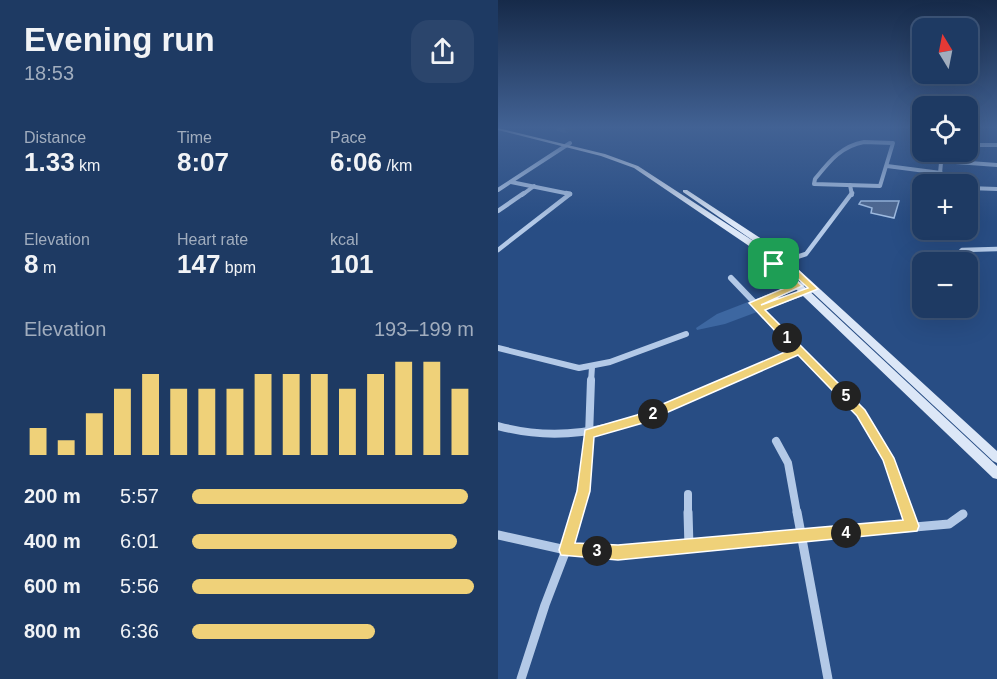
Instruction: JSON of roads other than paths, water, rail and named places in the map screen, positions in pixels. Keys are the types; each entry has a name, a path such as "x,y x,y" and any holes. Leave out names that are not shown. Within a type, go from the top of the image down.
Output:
{"main road":[{"path":"624,160 746,231 784,261 806,287 931,404 997,458"},
{"path":"669,184 758,248 774,264 806,287"},
{"path":"728,228 746,231"},
{"path":"931,404 997,474"}],"street":[{"path":"498,190 545,160"},
{"path":"833,160 815,179 814,184 880,186 889,160"},
{"path":"887,166 941,173 942,162"},
{"path":"956,162 997,165"},
{"path":"498,250 570,194 511,182"},
{"path":"774,264 807,254 852,195 850,185"},
{"path":"498,211 534,186"},
{"path":"978,188 997,189"},
{"path":"960,252 962,250 997,249"},
{"path":"731,278 849,399 874,433 888,458 912,526"},
{"path":"756,306 806,287"},
{"path":"498,348 579,368 592,367 686,334"},
{"path":"498,426 514,432 546,435 589,433 639,420 799,350"},
{"path":"521,679 566,550 583,491 592,367"},
{"path":"776,441 788,463 828,679"},
{"path":"688,494 690,547"},
{"path":"498,535 566,550 618,553 949,524 963,514"}]}
